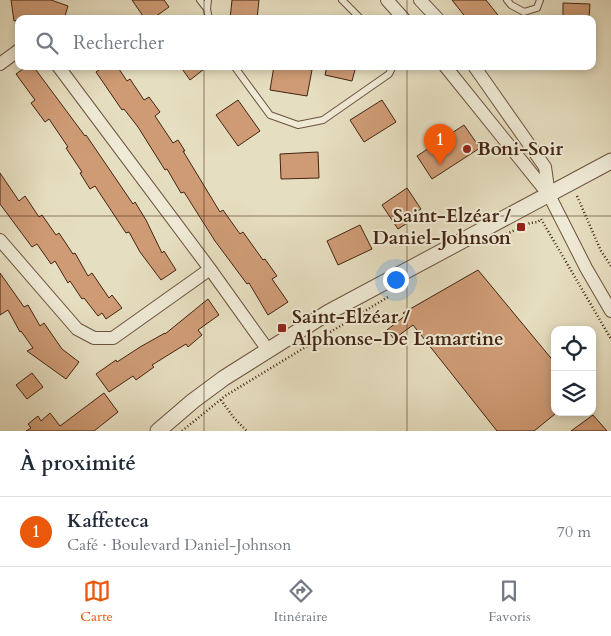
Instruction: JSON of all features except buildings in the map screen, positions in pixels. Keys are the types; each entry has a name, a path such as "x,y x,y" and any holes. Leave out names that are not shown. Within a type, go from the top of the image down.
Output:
{"street":[{"path":"387,0 400,15"},
{"path":"420,0 434,15"},
{"path":"0,64 15,53"},
{"path":"61,70 210,269 268,350"},
{"path":"448,70 549,195 581,259 611,311"},
{"path":"477,70 544,167 549,195"},
{"path":"158,431 211,387 356,297 611,161"},
{"path":"0,240 77,329 94,338 113,338 210,269"}],"lane":[{"path":"200,0 207,9"},
{"path":"208,0 208,15"},
{"path":"342,0 357,15"},
{"path":"507,0 511,5 524,12 537,8 540,0"},
{"path":"237,70 270,115 298,125 322,120 389,74 391,70"}],"path":[{"path":"577,196 601,251 611,266"},
{"path":"496,239 530,223 538,222 541,218 611,339"},
{"path":"182,431 220,400 393,294"},
{"path":"220,400 247,431"}],"place":[{"name":"Boni-Soir","path":"467,149"},
{"name":"Kaffeteca","path":"440,165"},
{"name":"Saint-Elzéar / Daniel-Johnson","path":"521,227"},
{"name":"Saint-Elzéar / Alphonse-De Lamartine","path":"282,328"}]}
